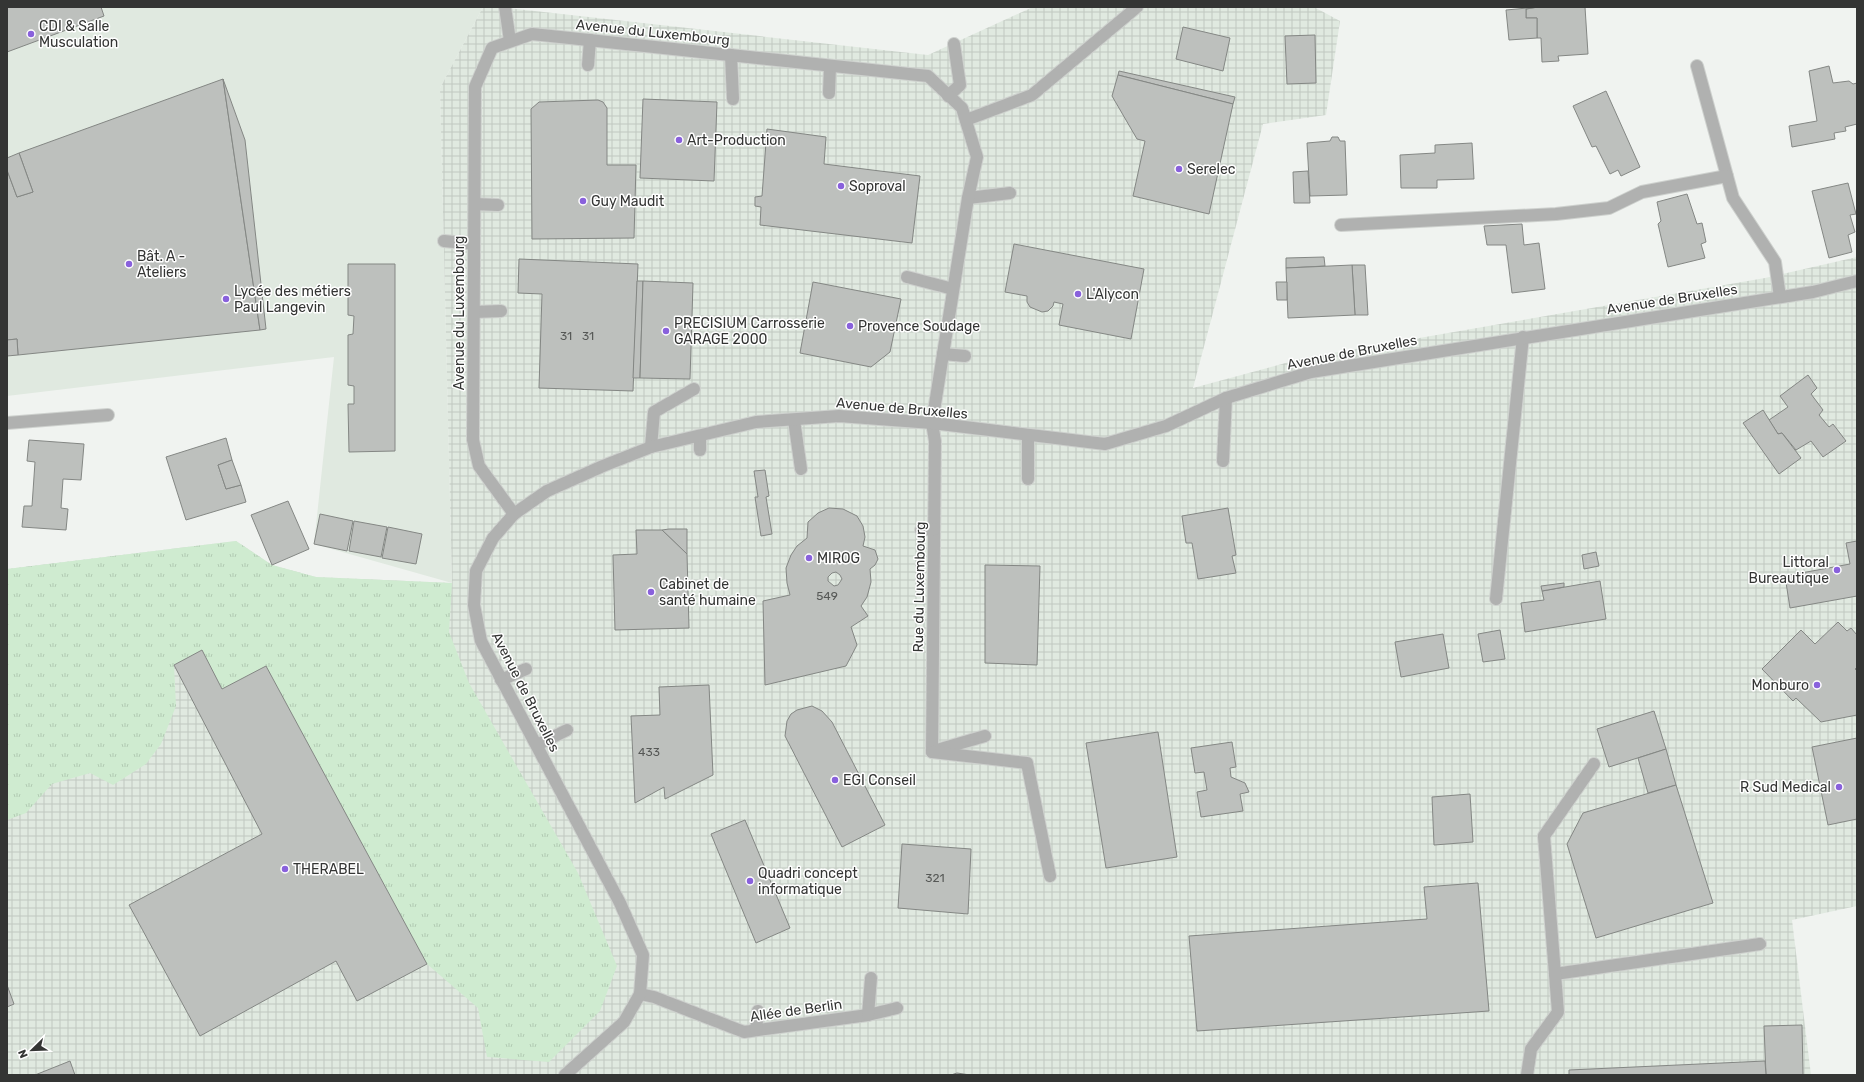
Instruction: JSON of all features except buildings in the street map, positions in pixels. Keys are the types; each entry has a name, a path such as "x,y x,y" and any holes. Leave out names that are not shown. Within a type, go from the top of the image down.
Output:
{"street":[{"path":"505,7 510,41"},
{"path":"966,120 1032,95 1136,7"},
{"name":"Avenue du Luxembourg","path":"514,514 479,466 473,440 475,87 492,48 532,34 928,76 962,108 977,157 968,198 932,423"},
{"path":"588,65 590,40"},
{"path":"948,96 960,85 954,44"},
{"path":"731,55 733,99"},
{"path":"829,92 830,66"},
{"path":"1697,66 1733,198 1775,262 1780,297"},
{"path":"1341,225 1556,214 1609,208 1642,192 1727,176"},
{"path":"968,198 1010,193"},
{"path":"475,204 498,205"},
{"path":"444,241 474,244"},
{"path":"907,277 953,289"},
{"name":"Avenue de Bruxelles","path":"565,1075 624,1022 640,994 643,955 620,902 481,641 474,605 476,571 493,538 514,514 547,491 603,466 651,447 756,422 839,416 932,423 1028,436 1105,444 1166,426 1226,398 1311,372 1813,292 1857,281"},
{"path":"474,312 501,311"},
{"path":"1496,599 1523,337"},
{"path":"943,354 965,356"},
{"path":"651,447 654,412 694,389"},
{"path":"1223,461 1226,398"},
{"path":"7,423 108,415"},
{"path":"794,420 801,469"},
{"name":"Rue du Luxembourg","path":"932,423 935,441 932,752"},
{"path":"700,436 700,450"},
{"path":"1028,436 1028,479"},
{"path":"921,530 934,529"},
{"path":"501,680 526,669"},
{"path":"537,745 567,730"},
{"path":"932,752 984,736"},
{"path":"932,752 1027,763 1050,876"},
{"path":"1527,1075 1531,1050 1558,1012 1544,836 1594,764"},
{"path":"1555,974 1760,944"},
{"path":"868,1015 871,978"},
{"name":"Allée de Berlin","path":"640,994 654,997 744,1032 868,1015 897,1008"},
{"path":"756,1030 758,1011"}],"shaded area":[{"name":"Lycée des métiers Paul Langevin","path":"7,7 483,7 440,88 452,583 314,544 334,357 7,396"},
{"path":"483,7 500,7 928,55 1033,7 1314,7 1340,21 1326,115 1263,124 1193,388 1304,358 1765,278 1857,257 1857,906 1792,920 1811,1075 7,1075 7,569 236,541 272,565 316,577 452,583 440,88"}],"green space":[{"path":"236,541 272,565 316,577 452,583 449,632 469,683 578,873 617,966 600,1011 549,1062 487,1057 478,1008 427,964 222,689 202,650 174,665 176,706 161,744 146,764 113,785 90,773 52,784 26,813 7,820 7,569"}],"place":[{"name":"CDI & Salle Musculation","path":"31,34"},
{"name":"Art-Production","path":"679,140"},
{"name":"Serelec","path":"1179,169"},
{"name":"Soproval","path":"841,186"},
{"name":"Guy Maudit","path":"583,201"},
{"name":"Bât. A - Ateliers","path":"129,264"},
{"name":"L'Alycon","path":"1078,294"},
{"name":"Lycée des métiers Paul Langevin","path":"226,299"},
{"name":"Provence Soudage","path":"850,326"},
{"name":"PRECISIUM Carrosserie GARAGE 2000","path":"666,331"},
{"name":"MIROG","path":"809,558"},
{"name":"Littoral Bureautique","path":"1837,570"},
{"name":"Cabinet de santé humaine","path":"651,592"},
{"name":"Monburo","path":"1817,685"},
{"name":"EGI Conseil","path":"835,780"},
{"name":"R Sud Medical","path":"1839,787"},
{"name":"THERABEL","path":"285,869"},
{"name":"Quadri concept informatique","path":"750,881"}]}
